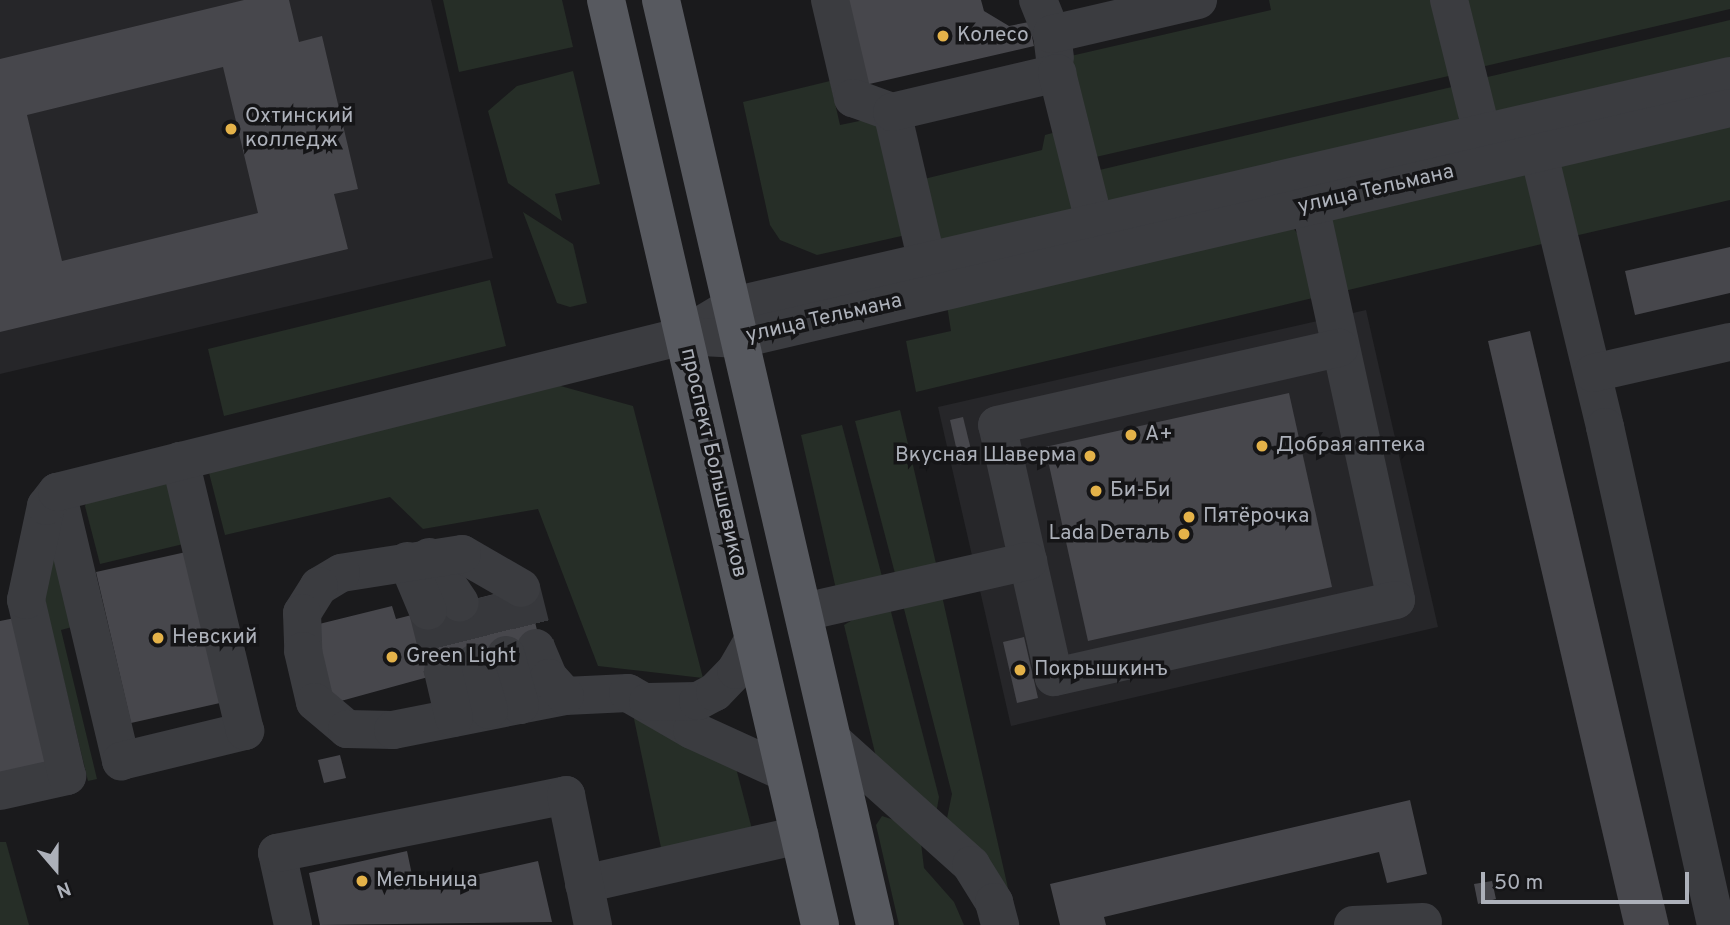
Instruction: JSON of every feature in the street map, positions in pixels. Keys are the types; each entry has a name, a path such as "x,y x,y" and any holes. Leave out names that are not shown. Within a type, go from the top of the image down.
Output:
{"main road":[{"name":"проспект Большевиков","path":"606,0 820,925"},
{"path":"661,0 874,925"}],"street":[{"path":"830,0 853,99 892,112 1057,73"},
{"path":"1098,239 1045,17 1198,0"},
{"path":"1449,0 1486,149"},
{"name":"улица Тельмана","path":"1534,138 1730,76"},
{"name":"улица Тельмана","path":"57,492 736,323 1486,149 1534,138 1730,108"},
{"path":"892,112 927,262"},
{"path":"1534,138 1593,373 1716,925"},
{"name":"улица Тельмана","path":"736,323 927,262 1098,239 1310,205 1486,149"},
{"path":"1310,205 1396,600 1054,677 997,425 1339,348"},
{"path":"1593,373 1730,342"},
{"path":"57,492 121,761 245,731 180,461"},
{"path":"0,791 67,776 13,603 46,506 57,492"},
{"path":"433,557 475,599 433,557"},
{"path":"433,557 341,573 319,586 302,613 303,651 315,702 347,729 393,730 565,696 628,693 648,702 692,730 784,772"},
{"path":"804,612 1028,561"},
{"path":"648,702 698,701 715,692 736,670 753,640"},
{"path":"488,711 490,659"},
{"path":"488,711 490,659"},
{"path":"490,659 549,678 565,696"},
{"path":"833,741 971,865 994,902 1000,925"},
{"path":"293,925 277,853 566,795 593,925"},
{"path":"584,884 799,835"},
{"path":"1353,925 1423,922"}],"shaded area":[{"name":"Охтинский колледж","path":"0,0 431,0 493,258 0,374"},
{"path":"443,0 562,0 573,47 459,72"},
{"path":"1269,0 1436,0 1453,75 1087,159 1062,58 1271,10"},
{"path":"1460,0 1730,0 1730,9 1477,68"},
{"path":"1730,20 1730,61 1496,115 1479,79"},
{"path":"573,71 600,184 555,194 562,221 508,183 488,111 517,86"},
{"path":"830,81 840,125 879,117 906,235 817,255 780,240 770,225 743,102"},
{"path":"1456,86 1459,121 1107,203 1091,172"},
{"path":"1730,123 1730,200 1570,237 1554,164"},
{"path":"1060,131 1075,195 1071,213 938,244 920,180 1042,150 1045,135"},
{"path":"1526,171 1546,243 1340,292 1331,216"},
{"path":"523,212 573,244 587,303 570,307 557,303"},
{"path":"1291,225 1305,244 1317,297 916,392 906,341 951,331 947,305"},
{"path":"490,280 506,346 224,416 208,349"},
{"path":"1366,310 1438,627 1011,726 938,407"},
{"path":"546,382 633,406 703,678 598,666 538,509 423,529 390,497 225,535 207,465"},
{"path":"900,410 938,572 897,581 855,421"},
{"path":"842,425 884,584 836,589 801,435"},
{"path":"178,469 196,541 100,564 85,506 90,493"},
{"path":"56,509 83,624 61,630 97,779 88,781 39,578"},
{"path":"942,596 1010,897 946,823 952,794 903,605"},
{"path":"890,608 939,797 936,814 877,761 844,625 861,615"},
{"path":"633,714 735,764 754,837 663,857"},
{"path":"882,816 894,820 921,843 924,868 954,902 964,925 899,925 876,825"},
{"path":"0,842 6,842 29,925 0,925"}],"building":[{"path":"244,0 289,0 299,42 322,36 358,189 334,194 348,249 0,332 0,59","holes":["223,67 258,213 62,261 27,115"]},
{"name":"Колесо","path":"845,0 981,0 984,11 1009,26 1029,22 1034,46 865,85"},
{"path":"1730,247 1730,293 1635,315 1625,271"},
{"path":"1530,331 1669,925 1624,925 1488,341"},
{"name":"Пятёрочка","path":"1289,393 1332,587 1088,641 1045,447"},
{"path":"963,417 974,462 960,465 950,420"},
{"name":"Невский","path":"186,552 220,703 131,723 96,572"},
{"path":"526,586 541,646 330,704 311,626 392,606 396,619"},
{"path":"15,618 50,764 0,776 0,621"},
{"name":"Покрышкинъ","path":"1024,637 1038,698 1017,703 1003,642"},
{"path":"340,755 346,778 324,783 318,760"},
{"path":"1410,800 1427,874 1387,883 1379,852 1104,917 1106,925 1060,925 1050,884"},
{"name":"Мельница","path":"407,851 415,889 538,861 552,922 320,925 309,873"},
{"path":"1492,881 1496,899 1478,904 1474,884"}],"tunnel":[{"path":"521,588 536,648"},
{"path":"491,595 506,655"},
{"path":"460,603 475,663"},
{"path":"428,611 443,671"}],"place":[{"name":"Колесо","path":"943,36"},
{"name":"Охтинский колледж","path":"231,129"},
{"name":"А+","path":"1131,435"},
{"name":"Добрая аптека","path":"1262,446"},
{"name":"Вкусная Шаверма","path":"1090,456"},
{"name":"Би-Би","path":"1096,491"},
{"name":"Пятёрочка","path":"1189,517"},
{"name":"Lada Dеталь","path":"1184,534"},
{"name":"Невский","path":"158,638"},
{"name":"Green Light","path":"392,657"},
{"name":"Покрышкинъ","path":"1020,670"},
{"name":"Мельница","path":"362,881"}]}
